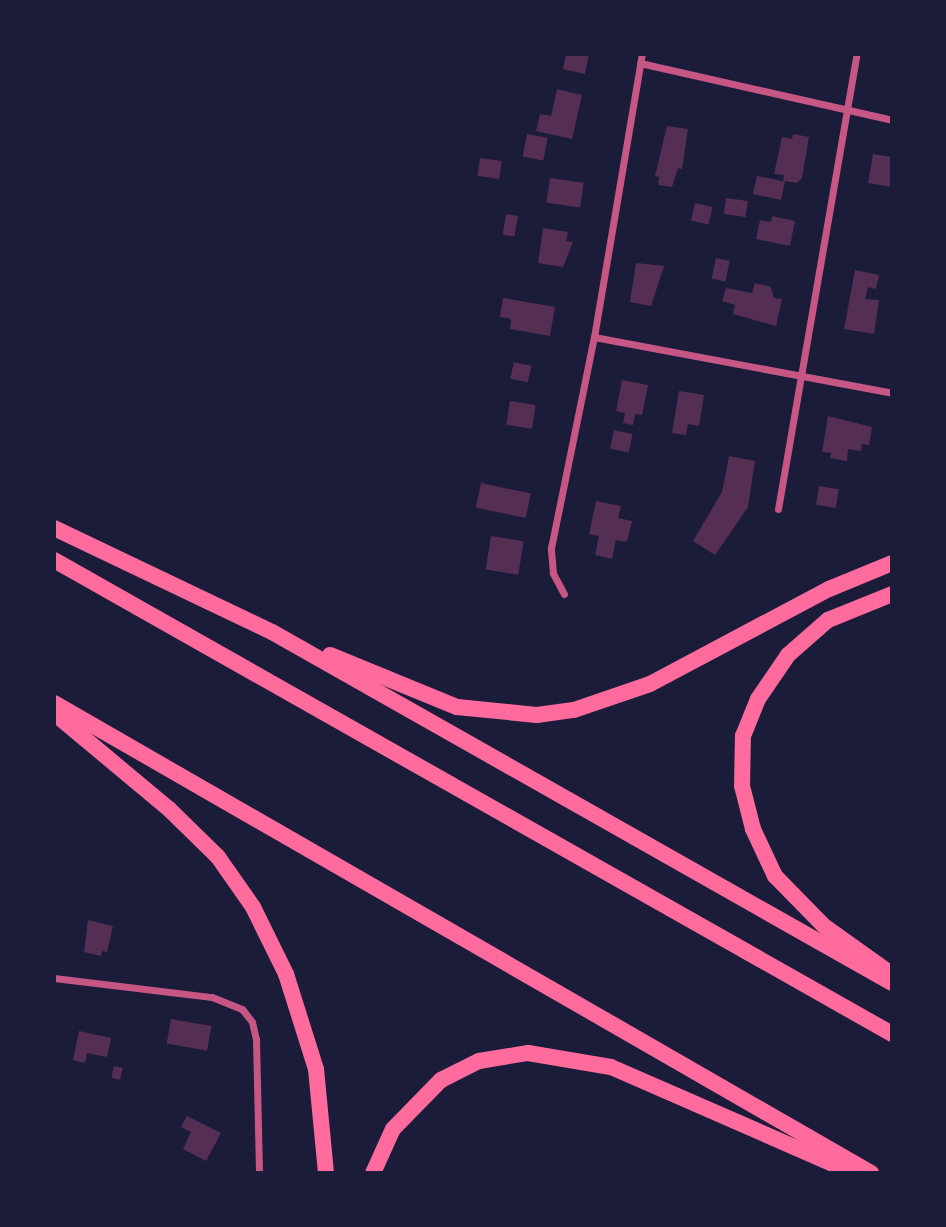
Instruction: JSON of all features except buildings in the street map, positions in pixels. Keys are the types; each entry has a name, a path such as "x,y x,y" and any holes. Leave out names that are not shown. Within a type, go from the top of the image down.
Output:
{"highway":[{"path":"54,528 272,632 457,707 537,715 574,710 650,684 829,589 892,563"},
{"path":"54,559 892,1034"},
{"path":"892,594 828,620 788,655 758,699 743,736 742,786 753,829 775,876 824,926 892,974"},
{"path":"272,632 892,984"},
{"path":"54,703 871,1173"},
{"path":"54,713 178,818 218,858 253,907 286,974 316,1069 326,1173"},
{"path":"373,1173 393,1129 441,1080 479,1061 528,1053 611,1067 854,1173"}],"street":[{"path":"564,594 553,573 551,548 594,337 642,54"},
{"path":"778,509 857,54"},
{"path":"640,63 892,120"},
{"path":"594,337 892,393"},
{"path":"54,978 223,999 248,1016 256,1048 259,1173"}]}
